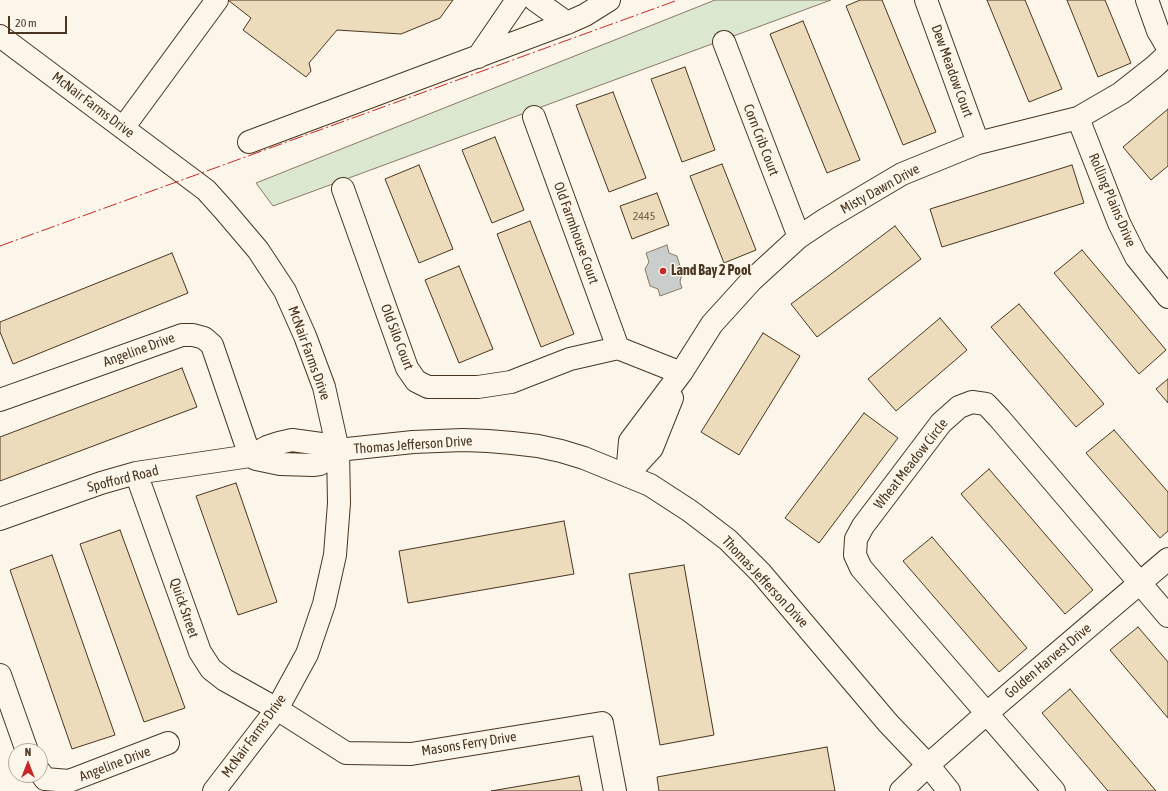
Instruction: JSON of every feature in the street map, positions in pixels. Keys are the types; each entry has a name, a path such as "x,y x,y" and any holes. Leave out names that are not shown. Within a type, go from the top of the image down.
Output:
{"street":[{"path":"123,128 217,0"},
{"path":"478,57 517,0"},
{"path":"535,0 567,23"},
{"path":"249,142 567,23 585,15 609,0"},
{"name":"Dew Meadow Court","path":"926,0 978,143"},
{"path":"1147,0 1158,31 1168,48"},
{"name":"McNair Farms Drive","path":"0,36 206,190 258,250 285,291 305,336 324,387 338,450 340,503 335,555 324,604 308,654 277,709 214,791"},
{"name":"Corn Crib Court","path":"724,42 798,237"},
{"name":"Misty Dawn Drive","path":"627,475 630,441 681,373 712,324 751,281 798,237 902,174 978,143 1078,118 1121,93 1154,68 1168,54"},
{"name":"Old Farmhouse Court","path":"534,117 618,348"},
{"name":"Rolling Plains Drive","path":"1078,118 1119,223 1136,258 1168,297"},
{"name":"Old Silo Court","path":"342,190 407,368 416,381 428,387 478,387 512,382 570,359 618,348"},
{"name":"Angeline Drive","path":"0,400 182,335 193,335 204,338 212,345 250,456"},
{"path":"618,348 681,373"},
{"name":"Wheat Meadow Circle","path":"1054,791 861,568 855,555 856,539 863,526 941,423 959,407 972,402 986,404 1168,616"},
{"name":"Thomas Jefferson Drive","path":"338,450 439,440 512,443 561,451 584,458 650,485 684,506 710,525 744,555 888,723 928,765 949,791"},
{"name":"Spofford Road","path":"0,519 101,483 136,473 250,456 256,459 280,464 313,465 320,464 338,450"},
{"name":"Quick Street","path":"136,473 200,652 211,669 225,680 277,709"},
{"name":"Golden Harvest Drive","path":"900,791 986,714 1168,559"},
{"path":"0,675 24,743"},
{"name":"Masons Ferry Drive","path":"277,709 346,753 411,754 602,723 615,791"},
{"name":"Angeline Drive","path":"48,779 69,781 168,744"}],"green space":[{"path":"715,0 831,0 273,206 256,183"}],"shaded area":[{"name":"Land Bay 2 Pool","path":"667,245 669,253 677,256 682,273 680,282 682,288 660,296 658,289 650,286 645,269 649,262 646,253"}],"building":[{"path":"228,0 453,0 440,18 401,34 337,30 309,63 311,71 306,77 243,30 251,18"},
{"path":"860,0 882,0 936,132 903,145 846,6"},
{"path":"987,0 1025,0 1062,89 1029,102"},
{"path":"1067,0 1105,0 1131,63 1098,77"},
{"path":"803,21 860,160 827,173 770,34"},
{"path":"685,67 715,150 682,162 651,79"},
{"path":"613,92 646,178 609,192 576,105"},
{"path":"1168,109 1168,166 1151,180 1123,147"},
{"path":"495,137 524,210 492,223 462,150"},
{"path":"722,164 756,250 724,263 690,176"},
{"path":"419,165 453,249 419,263 385,179"},
{"path":"1072,165 1084,203 942,247 930,209"},
{"path":"657,193 669,225 632,239 620,206"},
{"path":"530,221 574,334 541,347 497,234"},
{"path":"895,226 921,259 817,337 791,304"},
{"path":"1082,250 1166,350 1139,374 1054,273"},
{"path":"172,253 188,293 13,364 0,332 0,322"},
{"path":"459,266 493,349 459,363 425,280"},
{"path":"1019,304 1104,404 1076,427 991,327"},
{"path":"940,318 967,350 896,411 868,379"},
{"path":"763,333 800,356 739,455 701,432"},
{"path":"182,368 197,407 0,481 0,437"},
{"path":"1168,379 1168,403 1156,389"},
{"path":"864,413 898,438 819,543 785,518"},
{"path":"1114,430 1168,492 1168,531 1160,538 1086,453"},
{"path":"989,469 1093,590 1065,614 961,494"},
{"path":"236,483 277,602 238,615 196,496"},
{"path":"564,521 574,574 408,603 399,551"},
{"path":"120,530 185,708 144,722 80,544"},
{"path":"932,537 1027,648 999,672 903,561"},
{"path":"52,555 115,735 72,749 10,570"},
{"path":"684,565 714,735 660,745 629,574"},
{"path":"1138,627 1168,662 1168,718 1110,650"},
{"path":"1070,689 1156,791 1108,791 1042,713"},
{"path":"827,747 835,791 659,791 657,777"},
{"path":"579,776 582,791 491,791"}],"power":[{"path":"0,246 678,0"}],"place":[{"name":"Land Bay 2 Pool","path":"663,271"}]}
